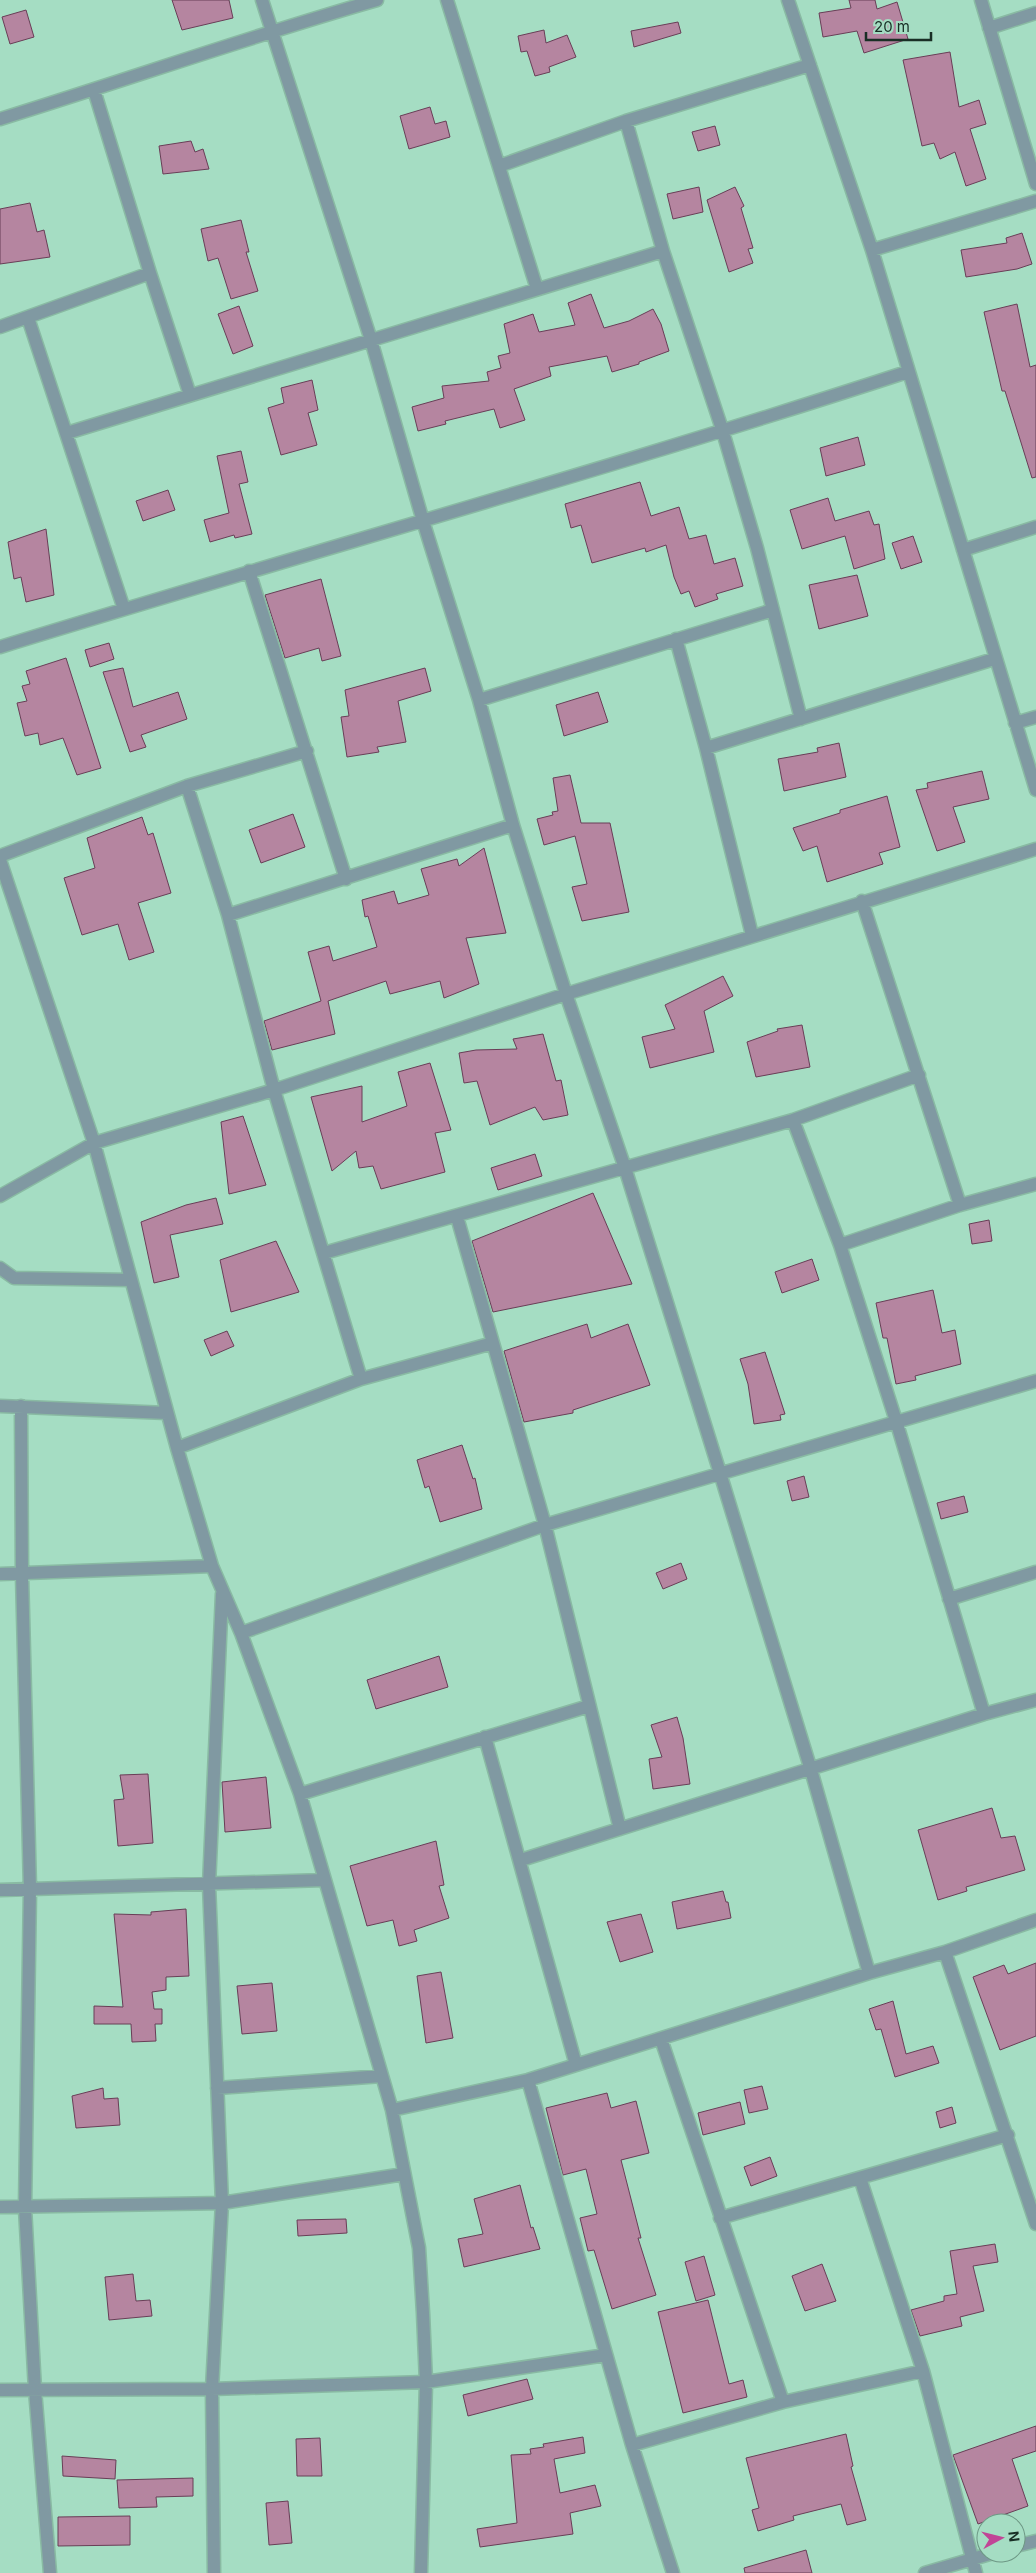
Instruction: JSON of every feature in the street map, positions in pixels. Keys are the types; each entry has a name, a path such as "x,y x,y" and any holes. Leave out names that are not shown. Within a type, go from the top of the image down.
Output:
{"street":[{"path":"262,0 270,30 371,340 423,521 479,700 513,825 566,994 625,1168 720,1473 811,1770 869,1974"},
{"path":"0,119 94,90 270,30 378,0"},
{"path":"447,0 537,289"},
{"path":"788,0 872,250 994,659 1036,790"},
{"path":"980,0 1036,184"},
{"path":"989,28 1036,12"},
{"path":"499,166 626,121 810,65"},
{"path":"94,90 150,273 190,395"},
{"path":"626,121 663,252 723,432 773,610 800,719"},
{"path":"872,250 1036,201"},
{"path":"66,433 663,252"},
{"path":"0,327 150,273"},
{"path":"28,318 124,609"},
{"path":"0,647 249,571 723,432 907,372"},
{"path":"963,550 1036,527"},
{"path":"249,571 346,879"},
{"path":"479,700 773,610"},
{"path":"676,639 706,748 752,935"},
{"path":"706,748 994,659"},
{"path":"1015,723 1036,717"},
{"path":"0,856 187,786 307,751"},
{"path":"187,786 228,915 274,1090 361,1379"},
{"path":"228,915 513,825"},
{"path":"0,1196 94,1143 274,1090 752,935 1036,849"},
{"path":"0,860 94,1143 167,1413 212,1566 241,1633 300,1794 392,2110 419,2248 426,2382 421,2573"},
{"path":"862,901 960,1205"},
{"path":"324,1253 457,1217 793,1120 919,1075"},
{"path":"793,1120 840,1245 897,1424 984,1714"},
{"path":"840,1245 960,1205 1036,1184"},
{"path":"457,1217 545,1525 620,1829"},
{"path":"0,1268 14,1278 131,1280"},
{"path":"177,1448 361,1379 493,1343"},
{"path":"241,1633 545,1525 720,1473 897,1424 1036,1381"},
{"path":"0,1406 167,1413"},
{"path":"22,1406 22,1575 30,1889 25,2208 50,2573"},
{"path":"0,1574 22,1575 212,1566"},
{"path":"949,1599 1036,1572"},
{"path":"214,2573 212,2389 222,2203 208,1885 222,1589"},
{"path":"521,1860 984,1714 1036,1700"},
{"path":"300,1794 589,1706"},
{"path":"485,1737 521,1860 576,2065"},
{"path":"0,1890 324,1880"},
{"path":"392,2110 528,2080 945,1952 1036,1920"},
{"path":"945,1952 1008,2134 1036,2224"},
{"path":"661,2039 783,2402"},
{"path":"217,2088 382,2076"},
{"path":"528,2080 632,2445 673,2573"},
{"path":"720,2218 1008,2134"},
{"path":"0,2207 222,2203 404,2174"},
{"path":"860,2178 923,2371 976,2573"},
{"path":"0,2390 212,2389 426,2382 606,2355"},
{"path":"632,2445 783,2402 923,2371"},
{"path":"925,2573 976,2558"}],"building":[{"path":"172,0 229,0 233,18 182,30"},
{"path":"849,0 875,0 877,9 897,2 908,39 864,53 857,31 823,37 819,13 851,8"},
{"path":"26,10 34,37 10,44 2,17"},
{"path":"678,22 681,33 634,47 631,31"},
{"path":"544,30 546,43 567,35 576,57 549,67 550,72 535,76 527,51 521,52 518,36"},
{"path":"950,52 959,107 979,100 986,124 970,129 986,179 966,186 955,152 940,159 934,143 922,146 903,60"},
{"path":"430,107 435,124 446,121 450,137 409,149 400,116"},
{"path":"715,126 720,145 698,151 692,132"},
{"path":"191,141 195,152 203,149 209,169 163,174 159,146"},
{"path":"699,187 703,212 673,219 667,194"},
{"path":"735,187 744,206 741,208 753,248 748,249 753,263 729,272 707,200"},
{"path":"30,203 37,232 44,230 50,257 0,264 0,209"},
{"path":"241,220 249,252 246,252 258,291 231,299 218,258 208,261 201,229"},
{"path":"1022,233 1032,264 1017,269 966,277 961,250 1007,243 1006,238"},
{"path":"591,294 604,328 629,321 653,309 661,324 669,351 639,362 639,364 612,372 607,356 549,367 551,376 514,389 525,420 500,428 494,409 445,421 446,424 418,431 412,407 444,398 442,386 489,381 487,372 501,368 498,356 510,353 504,324 533,314 539,332 575,325 568,303"},
{"path":"1017,304 1030,367 1036,365 1036,477 1032,478 1005,391 1002,391 984,312"},
{"path":"239,306 253,346 233,354 218,314"},
{"path":"312,380 318,410 308,413 317,445 281,455 268,408 284,403 281,388"},
{"path":"858,437 865,465 826,476 820,448"},
{"path":"241,451 248,482 239,484 252,534 235,538 234,535 210,542 204,520 229,513 217,456"},
{"path":"640,482 651,516 679,507 689,539 706,535 714,564 735,558 743,586 716,594 718,599 695,607 689,591 681,594 674,577 666,545 646,552 645,548 592,563 581,525 571,528 565,504"},
{"path":"168,490 175,510 143,521 136,501"},
{"path":"828,498 835,521 869,511 874,525 879,524 885,559 854,569 845,536 802,549 790,510"},
{"path":"46,529 54,595 26,602 21,577 14,579 8,542"},
{"path":"913,536 922,562 901,569 892,543"},
{"path":"857,575 868,616 819,629 809,585"},
{"path":"321,579 341,656 322,661 319,648 285,658 265,595"},
{"path":"109,643 114,659 90,667 85,650"},
{"path":"66,658 101,768 77,775 63,738 40,745 38,733 25,736 17,703 27,701 22,686 30,684 26,671"},
{"path":"123,668 133,707 178,692 187,719 141,735 146,747 130,752 103,672"},
{"path":"425,668 431,691 398,701 406,742 377,747 379,752 347,757 341,717 349,716 345,690"},
{"path":"598,692 608,722 564,736 556,705"},
{"path":"839,743 846,777 784,791 778,759 818,752 817,748"},
{"path":"982,771 989,799 953,807 965,842 937,851 916,790 928,788 927,783"},
{"path":"570,775 581,823 610,823 629,912 582,921 572,887 587,884 575,836 544,845 537,819 553,815 552,812 558,811 553,778"},
{"path":"887,796 900,847 879,853 883,864 827,882 817,846 803,851 793,828 840,813 840,810"},
{"path":"293,814 305,847 261,863 249,830"},
{"path":"142,817 148,835 153,833 171,893 138,903 154,952 129,960 118,924 82,935 64,878 95,868 87,838"},
{"path":"484,848 506,933 466,938 479,984 444,998 440,981 390,994 386,981 328,1001 335,1034 272,1050 264,1021 321,1001 308,952 329,946 333,961 377,947 368,916 365,917 362,900 394,891 398,904 429,895 421,869 457,859 459,866"},
{"path":"723,976 733,996 704,1011 714,1052 650,1068 642,1037 675,1029 665,1005"},
{"path":"802,1025 810,1067 756,1077 747,1042 778,1031 777,1029"},
{"path":"543,1034 556,1081 561,1080 568,1115 543,1120 535,1107 490,1125 477,1081 464,1083 459,1053 476,1050 517,1049 513,1039"},
{"path":"430,1063 451,1130 435,1133 445,1172 381,1189 373,1166 359,1168 356,1151 332,1171 311,1097 362,1086 362,1122 407,1106 398,1072"},
{"path":"243,1116 266,1185 229,1194 221,1122"},
{"path":"535,1154 542,1176 498,1190 491,1168"},
{"path":"593,1193 632,1284 493,1312 472,1241"},
{"path":"216,1198 223,1224 170,1235 179,1277 154,1283 141,1222 186,1205"},
{"path":"989,1220 992,1241 972,1244 969,1224"},
{"path":"276,1241 299,1292 231,1312 220,1260"},
{"path":"812,1259 819,1280 782,1293 775,1272"},
{"path":"933,1290 942,1333 955,1330 961,1364 915,1376 916,1380 896,1384 887,1338 883,1338 876,1303"},
{"path":"587,1324 591,1338 628,1324 650,1385 573,1410 573,1413 524,1422 504,1351"},
{"path":"227,1331 234,1346 211,1356 204,1340"},
{"path":"765,1352 785,1414 780,1415 781,1420 754,1424 748,1384 740,1359"},
{"path":"462,1445 473,1479 475,1478 482,1509 440,1522 429,1486 425,1488 417,1460"},
{"path":"804,1476 809,1497 792,1501 787,1481"},
{"path":"964,1496 968,1512 941,1519 937,1503"},
{"path":"681,1563 687,1579 663,1589 656,1573"},
{"path":"439,1656 448,1687 376,1709 367,1680"},
{"path":"677,1717 683,1738 690,1784 653,1789 649,1759 662,1757 651,1725"},
{"path":"148,1774 153,1843 118,1846 114,1800 124,1799 120,1775"},
{"path":"266,1777 271,1828 225,1832 222,1782"},
{"path":"992,1808 1001,1838 1015,1836 1025,1870 966,1887 967,1891 938,1900 918,1830"},
{"path":"436,1841 444,1885 439,1886 449,1918 414,1930 417,1941 399,1946 393,1920 367,1926 350,1866"},
{"path":"723,1891 726,1902 728,1902 731,1918 677,1929 672,1902"},
{"path":"186,1909 189,1976 166,1977 166,1990 152,1992 154,2009 162,2009 162,2024 155,2024 156,2041 132,2042 131,2024 94,2024 94,2006 123,2007 114,1914 151,1915 151,1912"},
{"path":"641,1914 653,1952 620,1962 607,1922"},
{"path":"1036,1963 1036,2036 1000,2050 973,1977 1004,1965 1008,1974"},
{"path":"441,1972 453,2038 426,2043 417,1976"},
{"path":"272,1983 277,2031 242,2034 237,1986"},
{"path":"893,2001 906,2054 933,2046 939,2063 895,2077 881,2029 876,2030 869,2009"},
{"path":"762,2086 768,2109 749,2113 744,2090"},
{"path":"103,2088 104,2099 118,2098 120,2125 76,2128 72,2096"},
{"path":"607,2093 611,2108 636,2101 649,2153 621,2160 641,2238 638,2238 656,2295 612,2309 594,2250 588,2251 580,2218 597,2214 586,2169 563,2175 546,2108"},
{"path":"740,2102 745,2124 703,2135 698,2113"},
{"path":"952,2107 956,2123 940,2128 936,2112"},
{"path":"770,2157 777,2176 751,2186 744,2167"},
{"path":"520,2185 531,2228 533,2227 540,2249 464,2267 458,2239 483,2234 474,2199"},
{"path":"346,2219 347,2233 298,2236 297,2220"},
{"path":"995,2244 998,2262 973,2266 984,2311 960,2317 962,2326 920,2336 911,2310 944,2301 944,2296 957,2294 950,2251"},
{"path":"704,2256 715,2295 696,2301 685,2262"},
{"path":"822,2264 836,2301 805,2311 792,2276"},
{"path":"133,2274 136,2301 150,2300 152,2316 109,2320 105,2277"},
{"path":"708,2300 729,2384 743,2380 747,2397 683,2413 658,2312"},
{"path":"527,2379 533,2399 468,2416 463,2395"},
{"path":"1036,2426 1036,2451 1012,2459 1028,2506 1009,2513 976,2513 976,2518 953,2455"},
{"path":"846,2434 853,2466 851,2467 866,2520 847,2525 841,2504 793,2516 794,2520 758,2531 752,2510 759,2508 746,2458"},
{"path":"583,2437 585,2453 554,2459 560,2493 595,2485 601,2506 570,2513 573,2534 480,2547 477,2529 517,2523 511,2455 531,2454 530,2449 544,2447 543,2444"},
{"path":"320,2438 322,2476 297,2476 296,2439"},
{"path":"62,2456 116,2460 115,2479 63,2476"},
{"path":"193,2478 193,2496 156,2497 157,2507 119,2508 117,2480"},
{"path":"288,2501 292,2543 269,2545 266,2503"},
{"path":"130,2516 130,2545 58,2546 58,2517"},
{"path":"806,2550 812,2573 745,2573 744,2568"}]}
